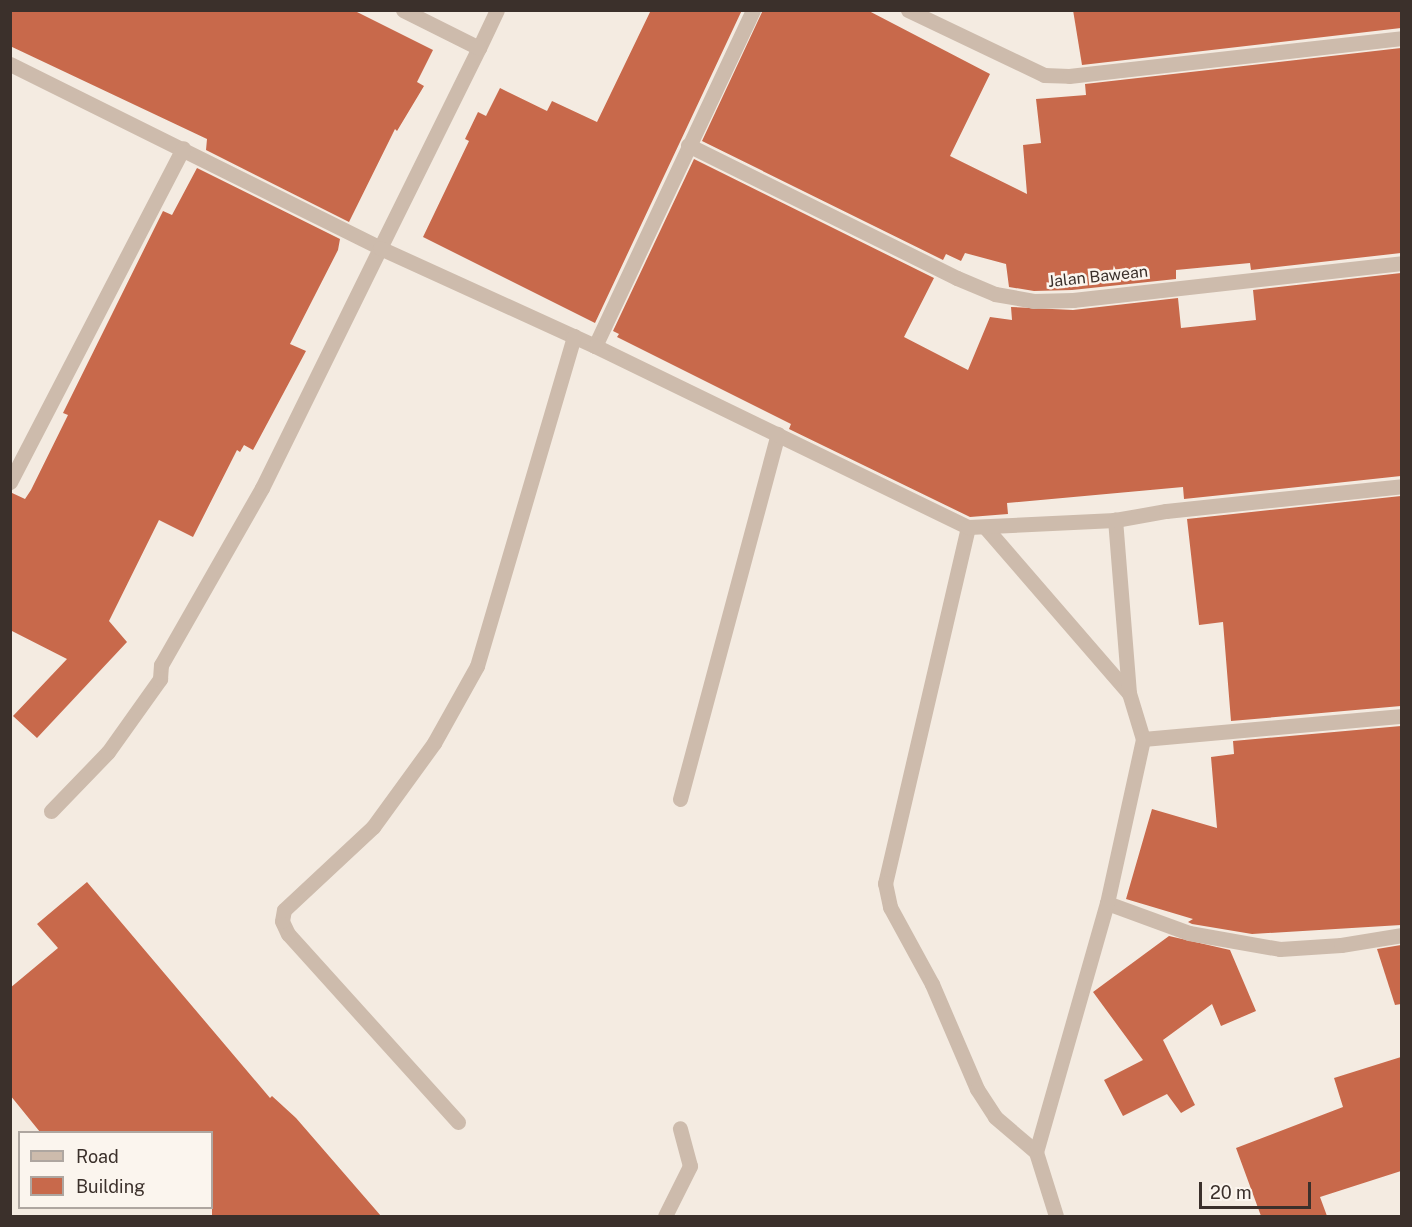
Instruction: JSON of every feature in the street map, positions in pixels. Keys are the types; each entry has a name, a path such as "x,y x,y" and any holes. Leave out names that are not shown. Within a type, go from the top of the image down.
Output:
{"street":[{"path":"404,10 479,48"},
{"path":"51,811 108,752 160,679 161,665 262,488 497,10"},
{"path":"595,346 753,10"},
{"path":"908,10 1044,75 1069,76 1401,38"},
{"path":"10,64 183,148 380,248 574,336 968,527 1115,520 1166,511 1401,486"},
{"name":"Jalan Bawean","path":"688,145 957,278 995,294 1033,301 1073,300 1401,263"},
{"path":"10,482 183,148"},
{"path":"458,1122 288,934 282,921 284,910 373,826 434,743 477,666 574,336"},
{"path":"680,799 778,434"},
{"path":"1036,1152 1107,903 1143,739 1129,693 1115,520"},
{"path":"968,527 885,883 890,907 932,984 977,1089 995,1117 1036,1152 1056,1216"},
{"path":"985,527 1129,693"},
{"path":"1143,739 1401,716"},
{"path":"1107,903 1189,933 1280,948 1341,945 1401,935"},
{"path":"665,1216 690,1166 680,1128"}],"building":[{"path":"10,10 353,10 433,50 417,82 424,86 397,131 395,129 349,222 206,150 207,139 10,46"},
{"path":"651,10 742,10 595,323 423,237 469,141 465,139 478,112 486,116 500,88 547,111 552,101 597,122"},
{"path":"763,10 867,10 990,74 950,156 1027,194 1023,145 1041,143 1036,99 1086,95 1085,84 1401,48 1401,253 1251,270 1250,263 1176,270 1176,279 1072,290 1034,291 1009,287 1006,264 965,253 961,261 946,254 943,260 702,141"},
{"path":"1073,10 1401,10 1401,28 1082,65"},
{"path":"694,159 934,278 904,337 968,370 990,317 1012,320 1011,307 1073,310 1178,298 1181,328 1256,320 1253,290 1401,273 1401,476 1184,499 1183,487 1007,503 1008,514 970,517 789,429 791,424 617,337 619,334 613,331"},
{"path":"197,168 340,239 338,250 290,344 306,351 253,450 244,445 240,452 237,450 193,537 159,520 109,621 127,642 37,738 13,716 67,659 10,630 10,492 25,499 31,490 68,415 63,413 163,211 172,215"},
{"path":"1401,496 1401,706 1231,721 1223,622 1199,625 1187,519"},
{"path":"1401,726 1401,925 1252,934 1192,924 1188,922 1193,919 1126,899 1152,809 1217,828 1211,757 1234,754 1233,741"},
{"path":"87,882 270,1098 272,1096 296,1118 381,1216 212,1216 213,1131 39,1131 10,1095 10,988 58,948 37,924"},
{"path":"1169,936 1230,950 1256,1011 1221,1026 1212,1004 1163,1040 1195,1105 1181,1113 1167,1094 1123,1116 1104,1080 1143,1060 1093,992"},
{"path":"1401,945 1401,1004 1395,1005 1377,949"},
{"path":"1401,1057 1401,1171 1320,1197 1327,1216 1261,1216 1236,1148 1343,1107 1334,1078"}]}
